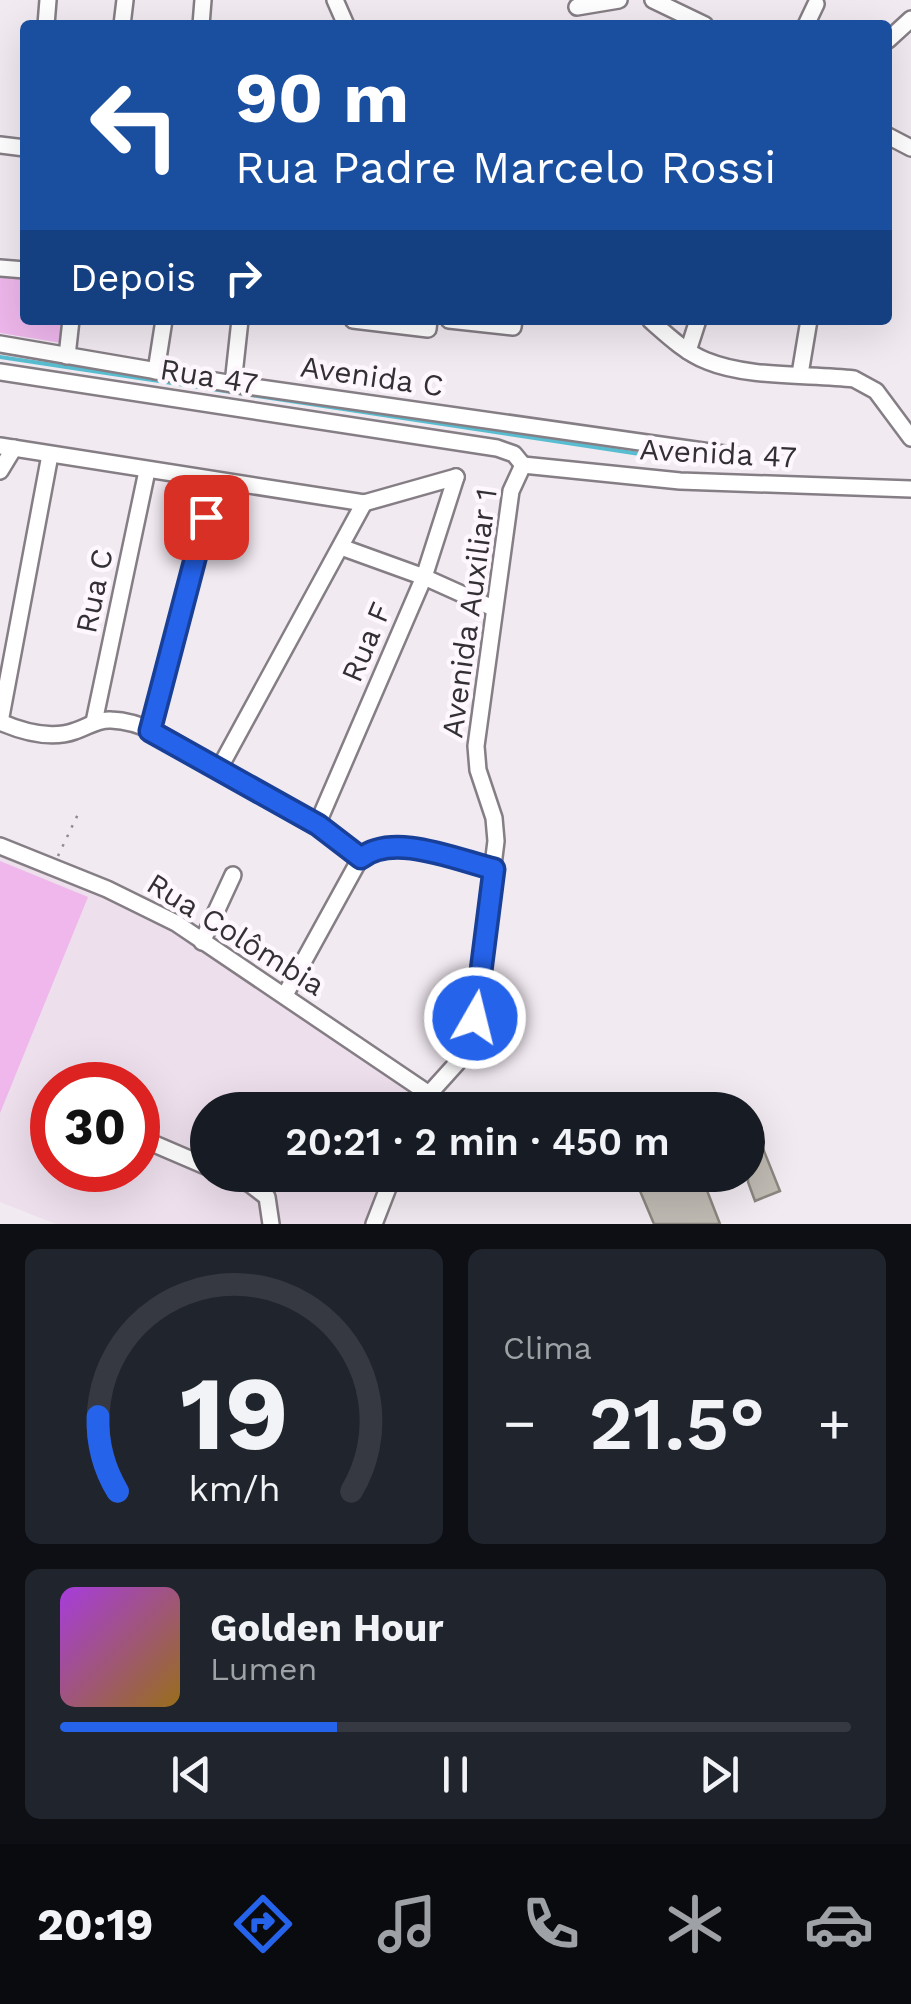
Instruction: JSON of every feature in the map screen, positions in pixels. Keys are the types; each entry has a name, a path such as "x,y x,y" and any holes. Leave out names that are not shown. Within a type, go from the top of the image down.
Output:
{"street":[{"path":"577,7 619,0"},
{"path":"654,0 695,20"},
{"path":"808,20 816,4"},
{"path":"892,36 911,19"},
{"path":"66,356 70,325"},
{"path":"156,371 163,325"},
{"path":"233,384 239,325"},
{"path":"656,325 708,362 732,368 854,379 868,384 911,438"},
{"path":"688,351 696,325"},
{"path":"800,374 808,325"},
{"name":"Avenida C","path":"0,344 233,384 738,456"},
{"name":"Rua 47","path":"0,372 497,448 514,454 523,465"},
{"path":"0,471 7,447 364,504 219,770"},
{"path":"50,455 0,722 22,731 59,736 110,719 150,731 318,825 361,858"},
{"name":"Avenida 47","path":"523,465 680,481 911,489"},
{"name":"Avenida Auxiliar 1","path":"431,1092 457,1063 472,1036 494,869 494,818 478,770 478,718 511,492 523,465"},
{"name":"Rua C","path":"94,722 147,471"},
{"name":"Rua F","path":"318,825 424,577 456,477 364,504"},
{"path":"150,731 215,482"},
{"path":"340,546 494,608"},
{"name":"Rua Colômbia","path":"0,846 148,907 426,1092"},
{"path":"285,995 361,858 370,850 396,846 494,869"},
{"path":"202,942 232,875"},
{"path":"160,1146 190,1159"},
{"path":"261,1192 267,1196 271,1224"},
{"path":"374,1224 386,1192"}],"path":[{"path":"53,866 79,812"}],"shaded area":[{"path":"0,275 20,278 20,325 63,325 61,343 0,333"},
{"path":"0,854 140,912 420,1088 419,1092 190,1092 190,1192 380,1192 368,1224 56,1224 0,1202"},
{"path":"0,861 88,897 0,1113"}],"building":[{"path":"765,1154 780,1191 755,1201 752,1192 765,1192"},
{"path":"640,1192 708,1192 720,1224 654,1224"}],"waterway":[{"path":"0,357 653,456"}],"route":[{"path":"206,517 150,731 318,825 361,858 370,850 396,846 494,869 475,1018"}]}
